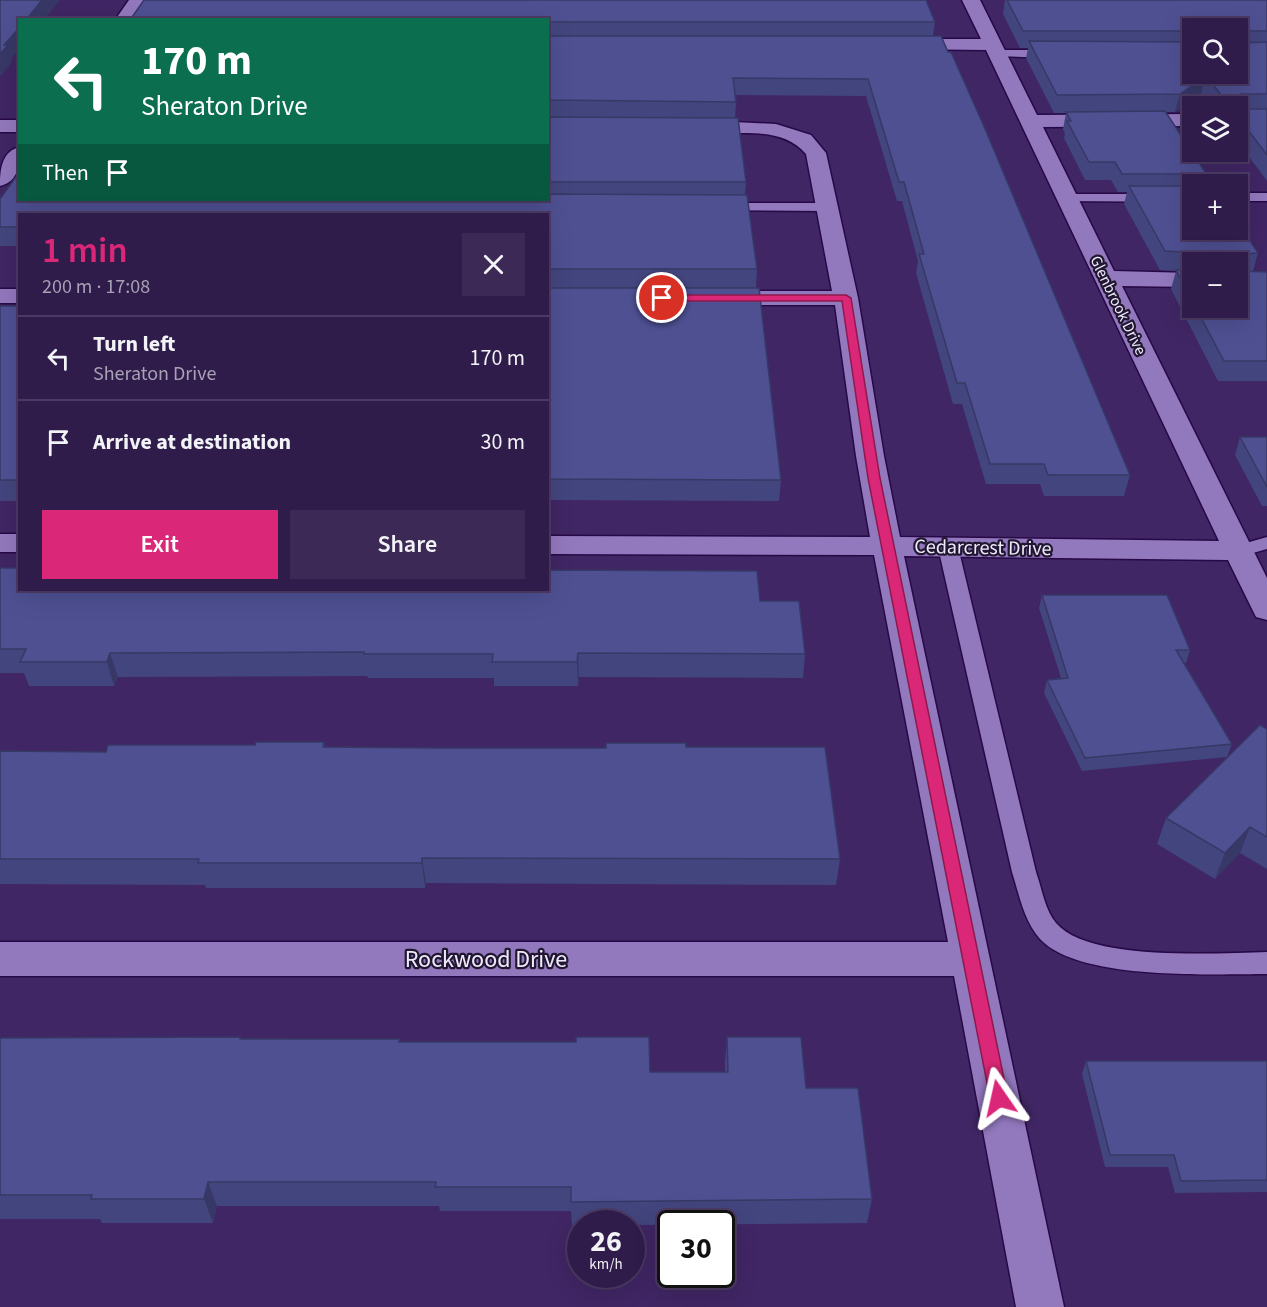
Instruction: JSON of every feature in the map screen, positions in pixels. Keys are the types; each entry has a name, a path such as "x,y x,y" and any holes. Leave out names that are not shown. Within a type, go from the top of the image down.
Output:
{"street":[{"path":"124,18 138,0"},
{"name":"Glenbrook Drive","path":"971,0 1106,278 1253,547 1267,610"},
{"path":"888,44 995,50"},
{"path":"1030,121 1182,120"},
{"path":"0,126 18,126"},
{"path":"674,126 769,128 804,139 816,153 846,298 870,456 887,546 1040,1307"},
{"path":"0,180 18,156"},
{"path":"1106,278 1182,280"},
{"path":"0,296 18,296"},
{"path":"691,298 846,298"},
{"path":"0,543 18,543"},
{"name":"Cedarcrest Drive","path":"549,545 1253,547"},
{"name":"Rockwood Drive","path":"0,959 971,959"}],"lane":[{"path":"995,50 1066,54"},
{"path":"1248,197 1267,197"},
{"path":"1067,198 1182,198"},
{"path":"710,207 827,207"},
{"path":"948,547 1024,872 1036,911 1050,934 1086,953 1152,962 1267,963"}],"building":[{"path":"0,0 42,0 28,18 18,18 18,29 4,45 8,45 0,54"},
{"path":"144,0 926,0 935,22 549,22 549,18 131,18"},
{"path":"1007,0 1267,0 1267,31 1248,31 1248,18 1182,18 1182,31 1023,31"},
{"path":"549,36 941,36 948,52 951,52 986,131 1130,475 1048,475 1044,464 990,464 965,383 957,383 919,254 924,254 904,182 899,182 868,79 733,78 736,102 549,100"},
{"path":"1029,41 1182,42 1182,84 1194,84 1180,94 1057,95"},
{"path":"1267,42 1267,94 1222,96 1212,84 1248,84 1248,43"},
{"path":"1248,109 1267,109 1267,155 1248,130"},
{"path":"1165,111 1182,137 1182,162 1199,162 1206,174 1122,174 1115,162 1089,162 1067,121 1071,121 1066,112"},
{"path":"549,117 738,118 746,182 549,182"},
{"path":"18,174 18,201 549,201 549,194 747,195 757,269 549,269 549,213 18,213 18,227 0,227 0,199"},
{"path":"1129,186 1182,186 1182,240 1248,240 1248,238 1258,253 1248,254 1165,251"},
{"path":"1176,270 1182,270 1182,282"},
{"path":"1248,271 1267,272 1267,361 1224,361 1201,318 1248,318"},
{"path":"549,288 759,288 781,480 549,479"},
{"path":"0,306 18,306 18,480 0,480"},
{"path":"1240,437 1267,437 1267,487"},
{"path":"0,568 18,568 18,591 549,591 549,570 757,571 760,601 799,601 805,654 578,653 577,662 492,662 493,654 110,653 107,662 20,662 26,649 0,649"},
{"path":"1042,595 1167,595 1190,650 1176,650 1232,744 1085,758 1047,680 1068,678"},
{"path":"1260,725 1267,729 1267,837 1250,827 1225,853 1166,818"},
{"path":"256,742 324,742 323,747 606,748 606,743 686,743 686,747 825,747 840,859 422,858 422,863 198,863 199,859 0,859 0,751 106,752 108,745 255,745"},
{"path":"241,1037 240,1039 400,1039 399,1042 576,1042 576,1037 649,1037 650,1072 728,1072 727,1037 801,1037 806,1088 858,1088 872,1199 571,1202 571,1187 435,1187 436,1182 208,1182 204,1199 91,1199 92,1195 0,1195 0,1038"},
{"path":"1086,1061 1267,1061 1267,1180 1181,1181 1174,1155 1110,1155"}],"route":[{"path":"662,298 846,298 874,478 999,1098"}]}
